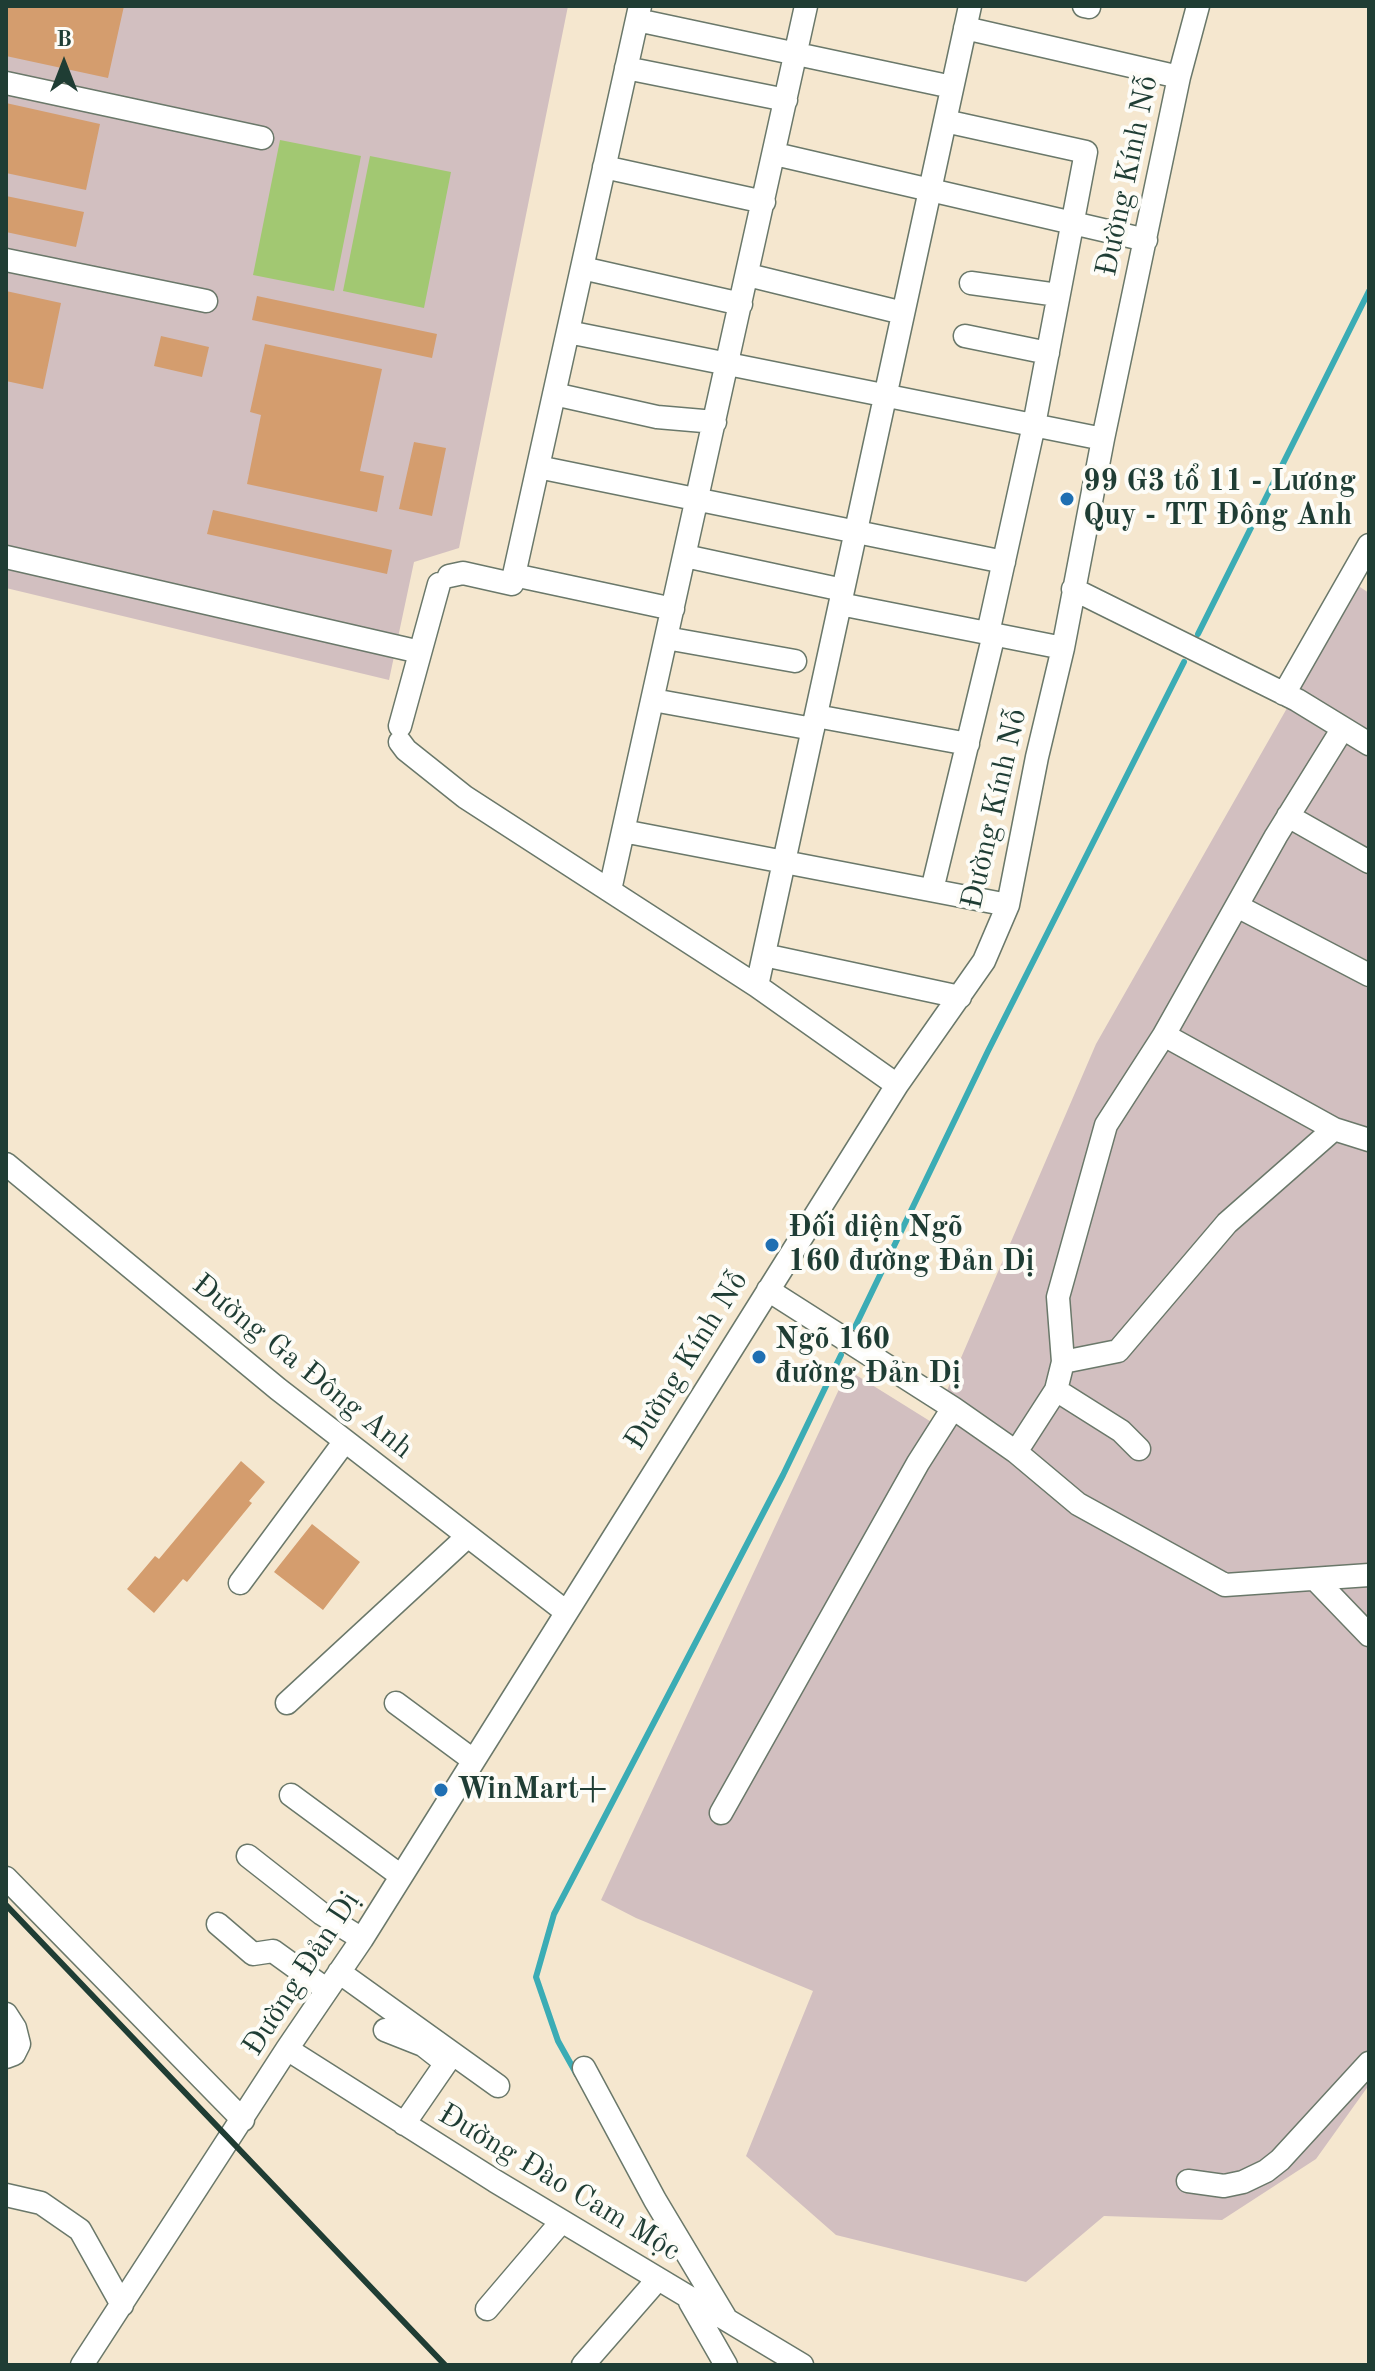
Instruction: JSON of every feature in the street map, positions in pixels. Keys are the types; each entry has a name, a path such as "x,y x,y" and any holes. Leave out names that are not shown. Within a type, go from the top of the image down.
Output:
{"street":[{"path":"610,890 806,6"},
{"name":"Đường Kính Nỗ","path":"565,1611 897,1085 984,961 1008,905 1179,77 1198,6"},
{"path":"897,1085 757,986 465,797 406,750 400,734 420,652 444,580 463,573 512,584 638,13 796,54 952,87"},
{"path":"757,986 968,17 1179,77"},
{"path":"626,68 786,100"},
{"path":"6,83 262,138"},
{"path":"932,890 991,634 1086,152 945,121"},
{"path":"775,154 1146,240"},
{"path":"604,167 764,202"},
{"path":"6,260 206,301"},
{"path":"582,268 741,304"},
{"path":"748,275 903,313"},
{"path":"971,283 1058,295"},
{"path":"568,332 1103,439"},
{"path":"965,336 1048,353"},
{"path":"554,394 657,417 715,422"},
{"path":"538,467 1004,562"},
{"path":"685,556 991,634 1063,648"},
{"path":"6,557 420,652"},
{"path":"1284,694 1366,558"},
{"path":"514,575 673,609"},
{"path":"1073,589 1284,694 1369,744"},
{"path":"666,638 795,661"},
{"path":"653,700 968,744"},
{"path":"1016,1452 1056,1390 1063,1362 1058,1297 1106,1125 1164,1035 1288,816 1343,728"},
{"path":"1288,816 1369,862"},
{"path":"623,831 1008,905"},
{"path":"1237,906 1369,975"},
{"path":"764,955 960,997"},
{"path":"1164,1035 1334,1129 1369,1140"},
{"path":"1063,1362 1118,1351 1227,1223 1334,1129"},
{"name":"Đường Ga Đông Anh","path":"6,1164 278,1389 565,1611"},
{"path":"768,1290 953,1408 1016,1452 1078,1504 1225,1585 1369,1575"},
{"path":"1056,1390 1121,1431 1139,1449"},
{"path":"721,1813 918,1463 953,1408"},
{"path":"240,1583 345,1441"},
{"path":"287,1703 468,1536"},
{"path":"1315,1579 1369,1635"},
{"name":"Đường Đản Dị","path":"82,2365 362,1939 565,1611"},
{"path":"396,1703 473,1760"},
{"path":"291,1795 401,1876"},
{"path":"248,1856 322,1914 362,1939"},
{"path":"6,1878 243,2120"},
{"path":"218,1924 253,1954 273,1951 333,1981 498,2086"},
{"path":"6,2014 15,2028 19,2044 14,2054 6,2057"},
{"path":"385,2030 423,2045 446,2063 404,2124"},
{"name":"Đường Đào Cam Mộc","path":"287,2049 692,2301 802,2365"},
{"path":"1188,2181 1224,2186 1243,2182 1266,2171 1280,2160 1369,2063"},
{"path":"584,2068 655,2200 725,2319"},
{"path":"6,2195 41,2203 80,2230 122,2305"},
{"path":"487,2309 562,2221"},
{"path":"583,2365 658,2279"},
{"path":"692,2301 726,2365"}],"shaded area":[{"path":"6,6 568,6 459,548 414,562 389,680 6,588"},
{"path":"1357,585 1369,593 1369,2085 1316,2159 1222,2220 1104,2216 1026,2282 836,2235 746,2156 813,1991 636,1918 601,1900 848,1370 933,1423 1096,1044"}],"green space":[{"path":"280,140 361,156 334,291 253,275"},
{"path":"370,156 451,172 424,308 343,291"}],"building":[{"path":"6,6 124,6 108,78 6,56"},
{"path":"6,103 100,124 86,190 6,173"},
{"path":"6,196 84,212 76,247 6,232"},
{"path":"6,291 61,303 43,389 6,381"},
{"path":"257,296 437,334 432,358 252,320"},
{"path":"161,336 209,347 202,377 154,366"},
{"path":"265,344 382,369 360,471 384,476 377,512 247,484 261,415 250,412"},
{"path":"414,442 446,448 432,516 399,509"},
{"path":"213,510 392,550 387,574 207,534"},
{"path":"241,1461 265,1482 249,1501 252,1503 187,1582 183,1579 154,1613 127,1589 155,1556 159,1559"},
{"path":"312,1524 360,1562 323,1610 274,1572"}],"waterway":[{"path":"1198,634 1369,291"},
{"path":"855,1327 988,1051 1184,662"},
{"path":"577,2075 558,2041 536,1977 554,1914 783,1475 841,1355"}],"railway":[{"path":"6,1905 445,2365"}],"place":[{"name":"99 G3 tổ 11 - Lương Quy - TT Đông Anh","path":"1067,499"},
{"name":"Đối diện Ngõ 160 đường Đản Dị","path":"772,1245"},
{"name":"Ngõ 160 đường Đản Dị","path":"759,1357"},
{"name":"WinMart+","path":"441,1790"}]}
